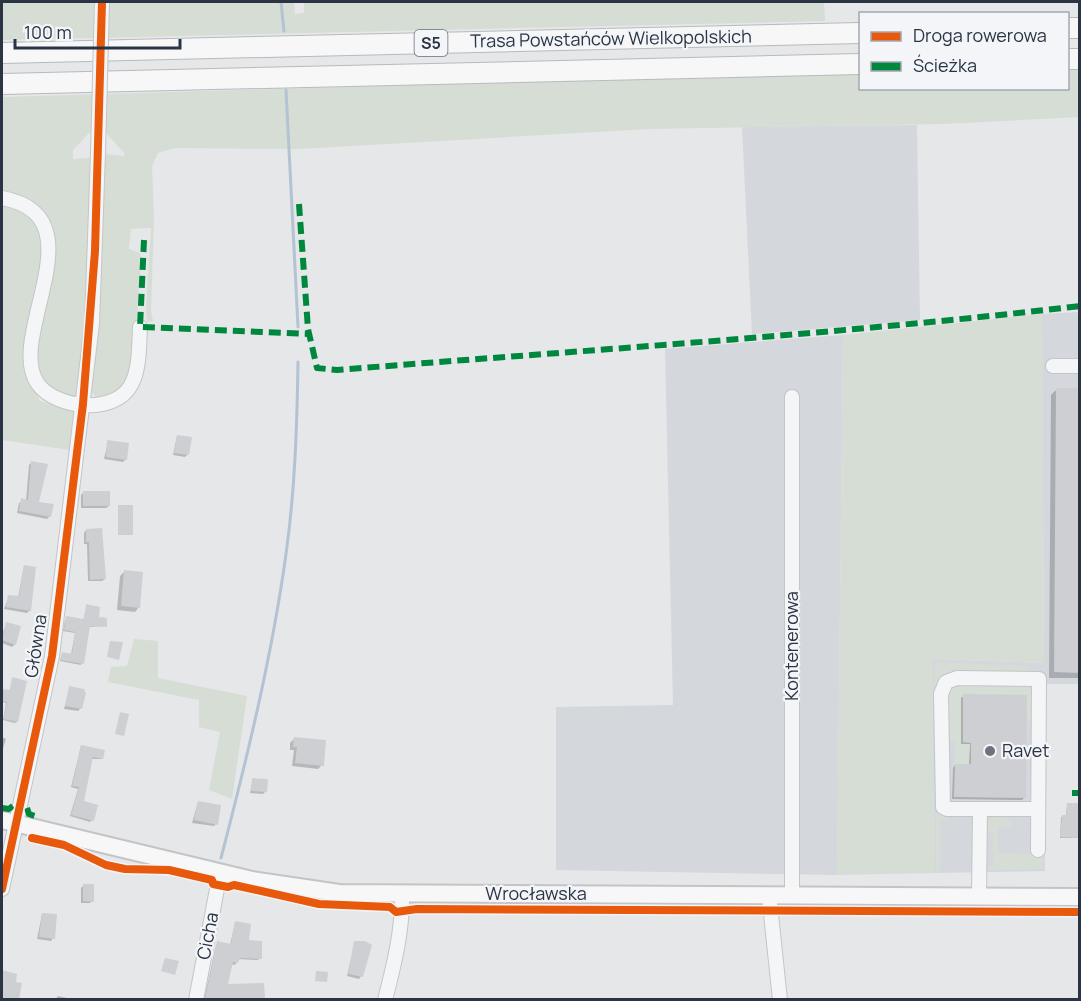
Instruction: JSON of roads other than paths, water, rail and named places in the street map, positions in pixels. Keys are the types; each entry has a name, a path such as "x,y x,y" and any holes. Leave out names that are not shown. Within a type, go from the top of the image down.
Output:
{"highway":[{"name":"Trasa Powstańców Wielkopolskich","path":"2,53 859,33"},
{"name":"Trasa Powstańców Wielkopolskich","path":"2,84 859,64"}],"main road":[{"name":"Wrocławska","path":"9,821 220,873 302,888 339,892 1080,897"}],"street":[{"name":"Główna","path":"2,889 9,821 52,656 83,404 92,324 102,2"},
{"path":"2,198 30,207 44,228 47,244 44,283 31,351 34,375 49,395 83,404 102,405 115,400 130,388 136,369 140,327"},
{"path":"1053,366 1080,366"},
{"name":"Kontenerowa","path":"792,397 792,895"},
{"path":"1038,809 946,809 941,802 941,694 946,682 957,678 1039,679 1038,850"},
{"path":"979,896 980,809"},
{"name":"Cicha","path":"196,999 220,873"},
{"path":"385,999 399,933 402,893"},
{"path":"769,895 780,999"}],"waterway":[{"path":"281,2 284,31"},
{"path":"286,90 298,327"},
{"path":"221,858 258,707 280,592 293,482 298,362"}],"place":[{"name":"Ravet","path":"990,751"}]}
